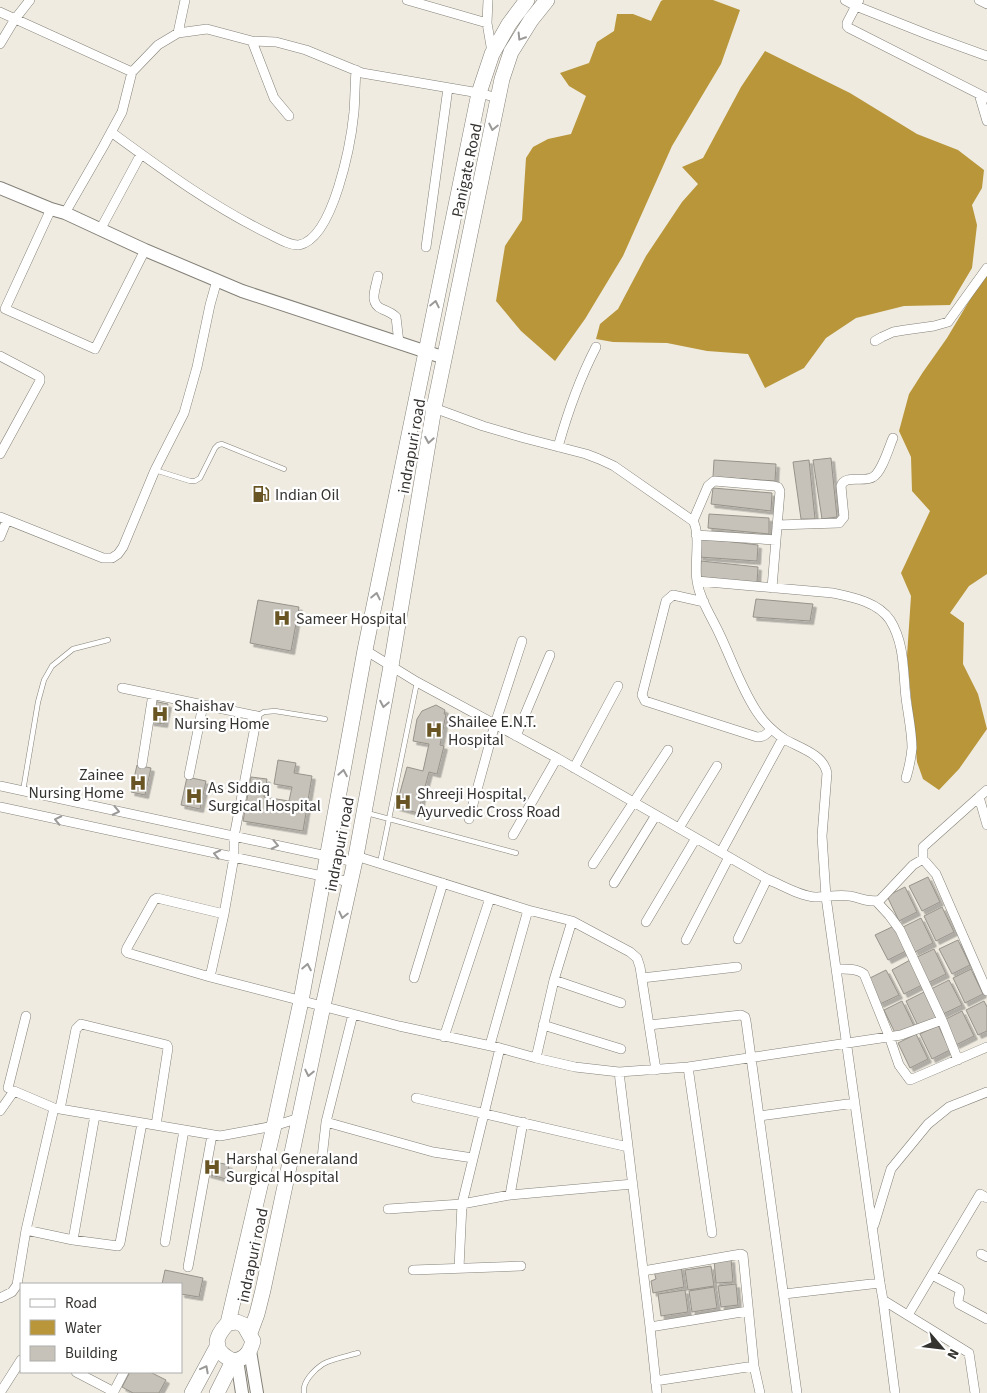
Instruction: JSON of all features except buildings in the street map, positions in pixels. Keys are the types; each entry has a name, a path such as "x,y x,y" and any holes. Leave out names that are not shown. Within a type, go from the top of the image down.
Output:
{"main road":[{"name":"Panigate Road","path":"426,352 479,93 490,60 508,24 527,0"},
{"name":"Panigate Road","path":"445,358 502,79 511,52 531,20 547,0"},
{"name":"indrapuri road","path":"228,1322 301,1001 365,650 426,352"},
{"name":"indrapuri road","path":"250,1333 264,1290 355,860 391,666 434,408 445,358"},
{"path":"217,1393 235,1360 246,1356 250,1351 253,1341 244,1325 237,1322 228,1322 220,1332 217,1340 218,1346 221,1353 235,1360"},
{"path":"192,1393 218,1346"}],"street":[{"path":"0,44 15,19 30,0"},
{"path":"178,32 185,0"},
{"path":"407,0 487,24"},
{"path":"488,0 487,24 490,60"},
{"path":"845,0 858,3 929,35 987,56"},
{"path":"979,0 987,4"},
{"path":"858,3 847,23 849,28 983,96 987,121"},
{"path":"0,12 132,72"},
{"path":"65,213 122,112 132,72 158,44 178,32 207,29 252,41 276,42 306,50 362,73 498,98"},
{"path":"252,41 274,98 289,116"},
{"path":"111,132 202,197 264,231 298,245 307,242 316,233 327,218 336,196 354,112 356,70"},
{"path":"426,247 448,88"},
{"path":"100,230 141,154"},
{"path":"0,188 65,213 145,250 242,291 445,358"},
{"path":"51,209 3,307 95,349 145,250"},
{"path":"876,341 882,336 893,332 948,322 987,268"},
{"path":"378,276 373,300 374,304 394,314 396,317 399,343"},
{"path":"0,537 4,519 104,558 112,558 118,554 128,538 155,470 184,413 199,359 210,305 218,280"},
{"path":"558,447 579,382 596,348"},
{"path":"0,356 40,378 0,454"},
{"path":"416,404 434,408 483,426 586,454 614,466 693,520 696,525 697,581 704,602 745,692 758,714 771,729 818,758 825,767 827,773 822,836 826,897 895,1393"},
{"path":"778,525 839,523 842,521 844,517 842,482 845,480 868,479 875,476 879,472 893,438"},
{"path":"693,520 708,486 714,481 778,487 780,491 778,525 772,588"},
{"path":"696,535 776,540"},
{"path":"697,581 832,593 852,597 879,610 889,619 898,636 904,666 912,748 906,778"},
{"path":"704,602 673,595 666,601 642,695 643,698 645,701 757,736 762,737 771,729"},
{"path":"470,819 495,724 522,641"},
{"path":"365,650 417,682 557,758 725,855 767,878 802,894 826,897 850,896 869,902 880,900 913,866 923,859"},
{"path":"516,736 550,655"},
{"path":"574,768 618,686"},
{"path":"122,688 256,716 234,837 234,857 224,914 210,977"},
{"path":"142,764 153,694"},
{"path":"189,775 203,705"},
{"path":"686,940 725,855 783,738"},
{"path":"593,864 668,750"},
{"path":"513,835 557,758"},
{"path":"679,828 717,766"},
{"path":"0,786 327,857 380,863 528,910 572,921 630,952 637,958 642,978 656,1070"},
{"path":"987,790 923,847 923,859 936,874 987,991"},
{"path":"979,797 987,825"},
{"path":"0,807 350,882"},
{"path":"614,882 656,815"},
{"path":"646,922 696,838"},
{"path":"738,939 767,878"},
{"path":"414,978 443,883"},
{"path":"224,914 157,898 154,900 126,951 210,977 353,1014 490,1045 575,1067 619,1072 688,1067 901,1035 942,1020"},
{"path":"444,1036 490,898"},
{"path":"876,901 900,930 942,1020 958,1060"},
{"path":"490,1045 528,910"},
{"path":"536,1058 554,980 572,921"},
{"path":"642,978 737,968"},
{"path":"836,969 854,969 864,974 899,1065 910,1080 987,1047"},
{"path":"554,980 621,1003"},
{"path":"322,1158 326,1122 353,1014"},
{"path":"649,1025 741,1015 745,1017 797,1393"},
{"path":"0,1111 26,1016"},
{"path":"0,1298 12,1292 17,1284 26,1230 76,1029 81,1024 167,1045 156,1125"},
{"path":"543,1025 621,1049"},
{"path":"460,1268 462,1204 500,1048"},
{"path":"688,1067 712,1233"},
{"path":"619,1072 650,1327 656,1393"},
{"path":"7,1087 57,1109 220,1136 274,1126 299,1118"},
{"path":"873,1229 892,1169 928,1124 950,1107 987,1092"},
{"path":"416,1098 628,1147"},
{"path":"759,1116 855,1103"},
{"path":"73,1240 95,1115"},
{"path":"326,1122 433,1152 473,1158"},
{"path":"510,1195 523,1122"},
{"path":"26,1230 73,1240 118,1246 142,1123"},
{"path":"165,1242 184,1130"},
{"path":"188,1267 212,1135"},
{"path":"388,1209 462,1204 510,1195 633,1184"},
{"path":"908,1316 980,1194 987,1198"},
{"path":"643,1271 743,1255 754,1366 760,1393"},
{"path":"412,1270 521,1266"},
{"path":"932,1275 959,1289 958,1301 960,1304 987,1319"},
{"path":"784,1294 880,1283"},
{"path":"883,1300 969,1353 975,1393"},
{"path":"650,1327 748,1311"},
{"path":"250,1351 257,1393"},
{"path":"235,1360 242,1393"},
{"path":"0,1393 20,1362"},
{"path":"655,1381 754,1366"},
{"path":"78,1373 113,1393 123,1373"}],"lane":[{"path":"155,470 195,481 200,478 215,448 222,444 284,468"},
{"path":"23,791 38,702 44,680 52,666 73,649 108,640"},
{"path":"380,863 417,682"},
{"path":"256,716 264,712 275,711 325,719"},
{"path":"364,812 516,854"},
{"path":"304,1393 303,1388 306,1381 324,1364 358,1353"}],"water":[{"path":"663,0 713,0 740,10 721,64 672,146 623,256 585,319 555,361 521,331 496,301 505,246 522,220 526,158 533,147 548,139 571,134 586,96 569,86 560,73 589,63 597,42 614,31 617,14 633,14 651,21"},
{"path":"765,51 850,93 917,134 958,150 984,170 982,188 972,205 977,225 972,268 950,305 904,306 856,318 826,338 804,368 765,388 748,354 707,351 667,343 613,342 596,339 600,324 618,309 646,256 682,202 698,184 682,167 703,158 741,87"},
{"path":"987,275 987,574 969,586 950,613 964,623 963,664 978,694 987,729 959,769 939,790 923,779 917,762 907,656 911,596 901,573 930,511 912,491 911,457 899,431 909,394 947,338 981,281"}],"place":[{"name":"Indian Oil","path":"261,494"},
{"name":"Sameer Hospital","path":"282,618"},
{"name":"Shaishav Nursing Home","path":"160,714"},
{"name":"Shailee E.N.T. Hospital","path":"434,730"},
{"name":"Zainee Nursing Home","path":"138,783"},
{"name":"As Siddiq Surgical Hospital","path":"194,796"},
{"name":"Shreeji Hospital, Ayurvedic Cross Road","path":"403,802"},
{"name":"Harshal Generaland Surgical Hospital","path":"212,1167"}]}
